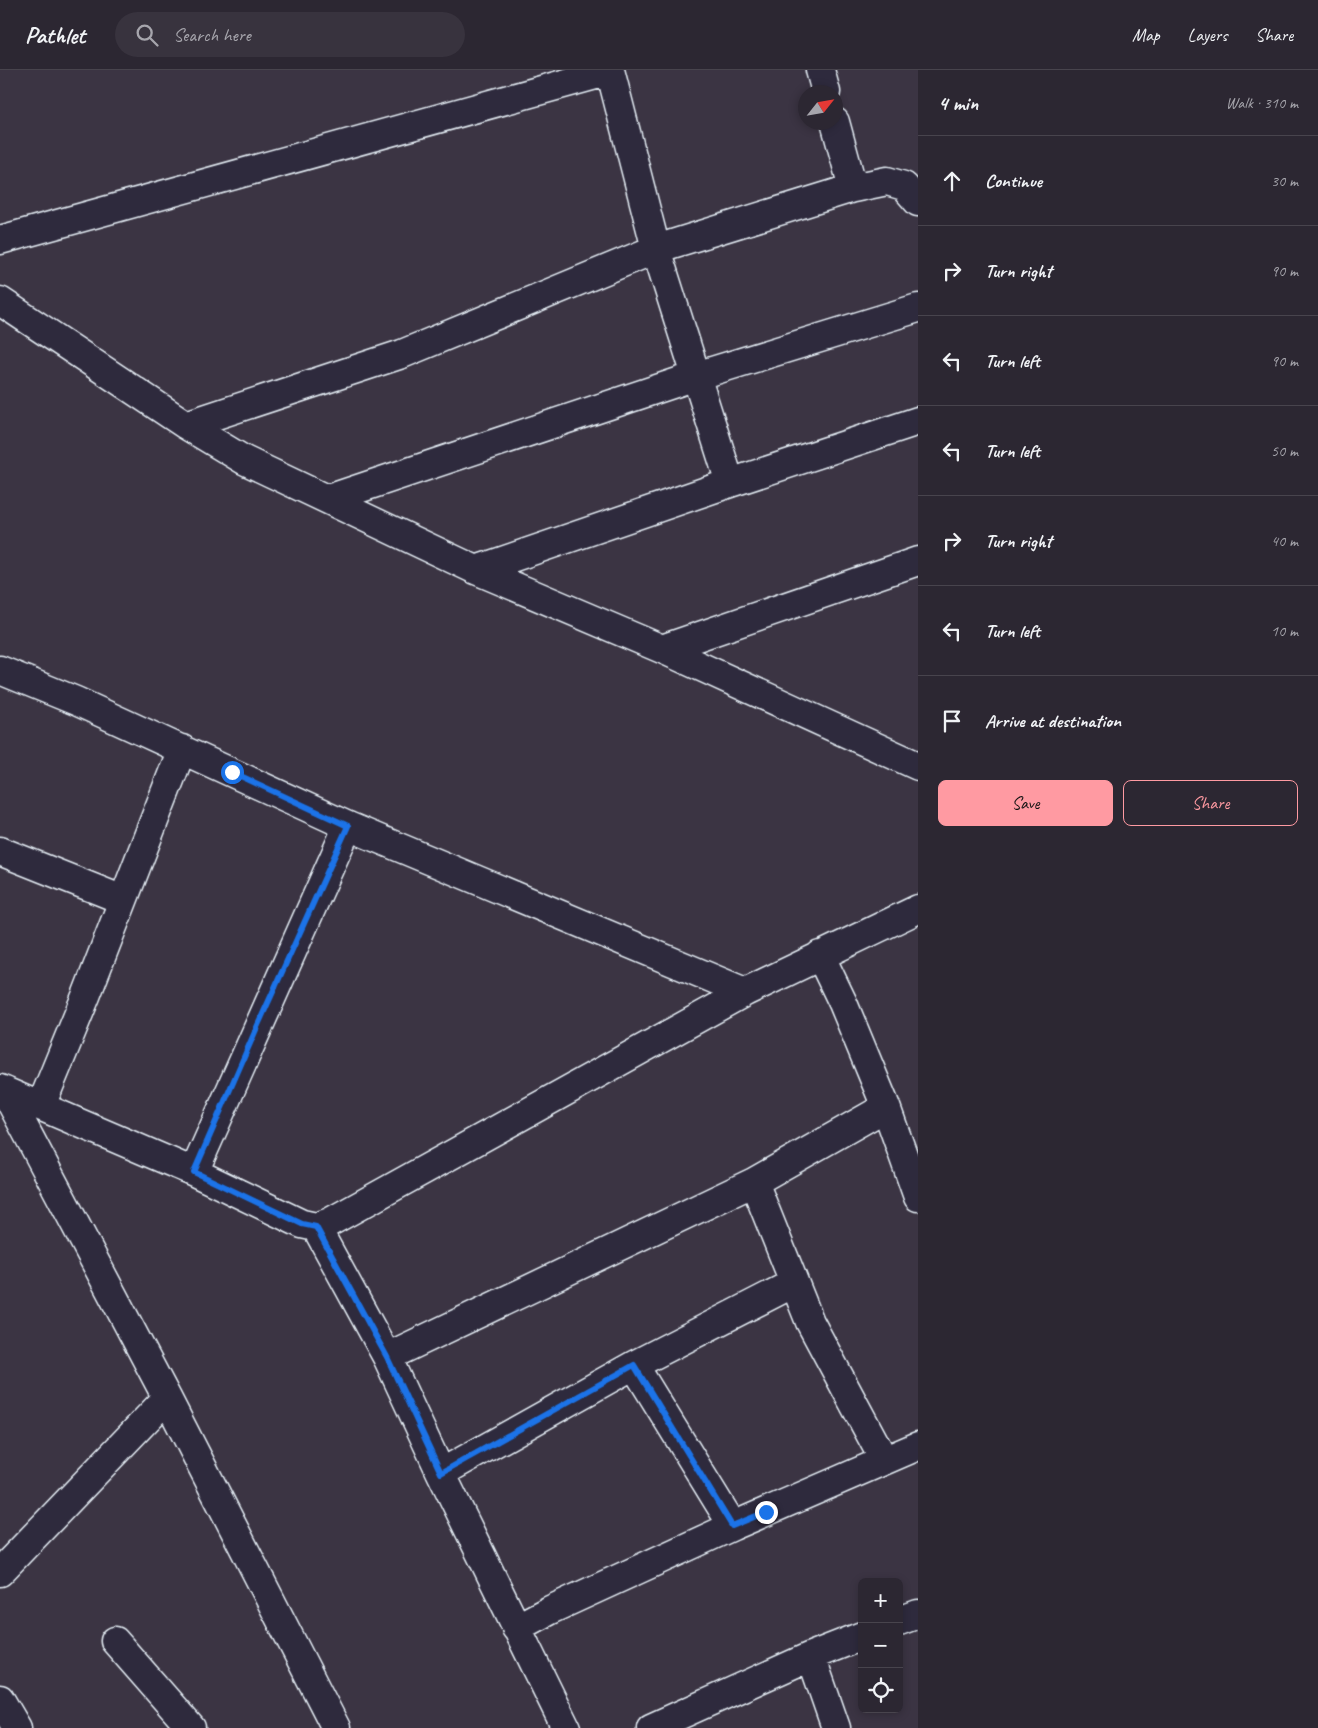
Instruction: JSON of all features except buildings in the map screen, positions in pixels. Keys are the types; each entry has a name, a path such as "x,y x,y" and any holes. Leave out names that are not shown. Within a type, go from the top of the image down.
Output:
{"street":[{"path":"820,70 824,85"},
{"path":"0,240 610,71 656,249 730,483"},
{"path":"836,130 853,188"},
{"path":"186,425 402,354 656,249 853,188 886,181 904,186 918,202"},
{"path":"0,301 186,425 244,460 476,570 912,757"},
{"path":"328,499 696,376 918,308"},
{"path":"476,570 918,421"},
{"path":"662,649 918,561"},
{"path":"0,670 76,701 348,826 745,992"},
{"path":"41,1106 182,749"},
{"path":"194,1172 348,826"},
{"path":"0,851 122,900"},
{"path":"2,1089 194,1172 302,1224 316,1227 330,1222 745,992 918,909"},
{"path":"820,956 843,1003 886,1107 918,1197"},
{"path":"2,1089 167,1398 336,1728"},
{"path":"387,1357 754,1182 886,1107"},
{"path":"754,1182 810,1322 884,1460"},
{"path":"316,1227 387,1357 441,1473 566,1728"},
{"path":"441,1473 634,1365 794,1283"},
{"path":"634,1365 732,1526"},
{"path":"0,1572 167,1398"},
{"path":"516,1628 550,1610 732,1526 918,1446"},
{"path":"903,1620 918,1614"},
{"path":"651,1728 810,1656 858,1638"},
{"path":"115,1641 191,1728"},
{"path":"810,1656 836,1728"},
{"path":"0,1699 17,1728"}],"route":[{"path":"232,772 348,826 194,1172 302,1224 316,1227 387,1357 441,1473 634,1365 732,1526 766,1512"}]}
